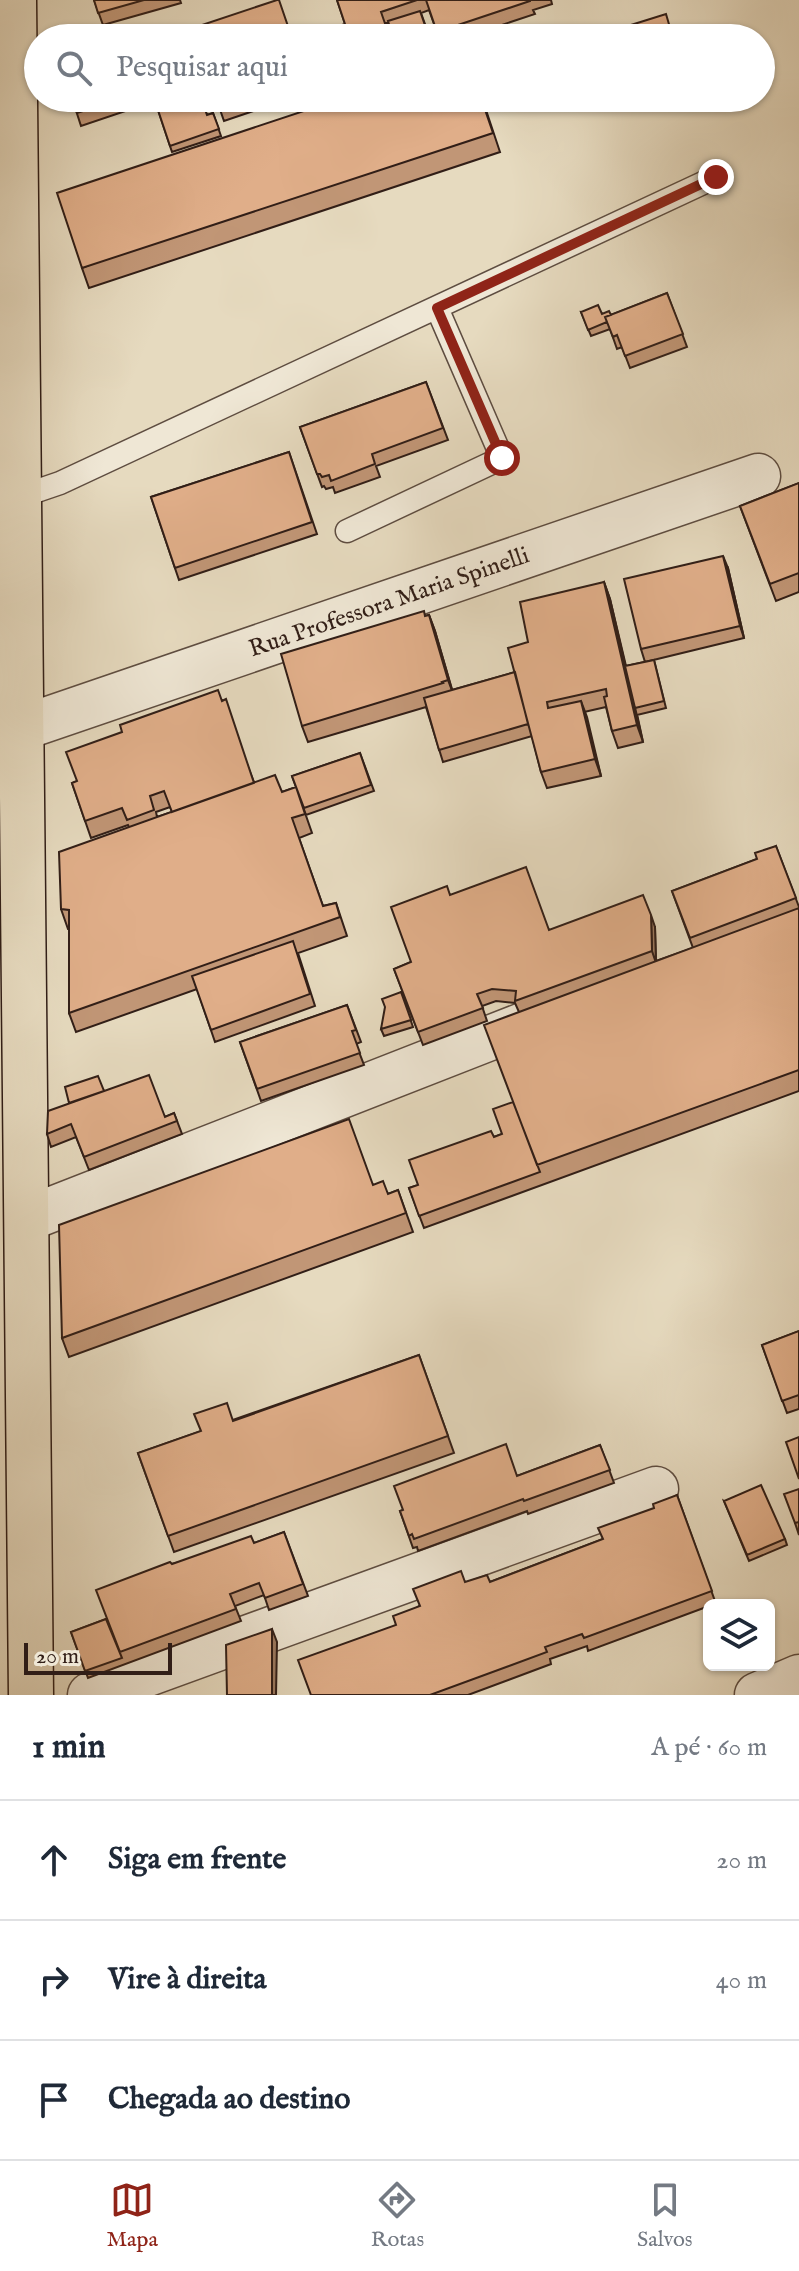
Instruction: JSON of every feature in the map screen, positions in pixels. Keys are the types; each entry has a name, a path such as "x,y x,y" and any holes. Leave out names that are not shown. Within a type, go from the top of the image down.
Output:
{"main road":[{"path":"14,0 31,1695"}],"street":[{"name":"Rua Professora Maria Spinelli","path":"22,728 758,476"},
{"path":"27,1219 578,1004"},
{"path":"90,1695 656,1489"},
{"path":"757,1695 799,1677"}],"lane":[{"path":"19,497 60,483 716,177"},
{"path":"347,531 502,458 437,308"}],"building":[{"path":"94,0 144,0 98,13"},
{"path":"279,0 287,24 205,24"},
{"path":"337,0 417,0 381,12 385,24 345,24"},
{"path":"426,0 530,0 461,24 434,24"},
{"path":"420,11 424,24 389,24 388,21"},
{"path":"666,14 669,24 634,24"},
{"path":"159,112 213,113 219,129 170,146"},
{"path":"301,112 486,112 493,133 82,268 57,193"},
{"path":"667,293 683,334 625,356 617,335 613,337 605,317"},
{"path":"598,305 602,314 609,311 611,315 605,317 607,322 588,330 581,312"},
{"path":"426,382 443,428 372,454 375,464 331,481 329,475 322,477 317,474 300,427"},
{"path":"289,452 312,522 175,568 151,497"},
{"path":"799,483 799,573 770,584 740,506"},
{"path":"723,556 740,626 641,649 624,579"},
{"path":"604,582 637,725 612,731 604,697 607,696 606,689 547,702 548,708 581,701 595,759 541,772 508,648 528,642 520,602"},
{"path":"424,611 425,616 429,615 448,680 302,726 281,654"},
{"path":"654,660 664,701 635,708 625,666"},
{"path":"515,672 528,724 439,750 424,698"},
{"path":"218,690 222,701 226,699 254,783 172,812 164,791 150,796 154,810 127,820 122,808 85,821 72,783 77,781 66,752 122,732 120,725"},
{"path":"360,753 371,785 304,808 292,776"},
{"path":"275,775 282,792 296,787 305,814 292,818 323,906 336,903 340,917 69,1013 69,910 61,909 59,852"},
{"path":"776,846 796,898 690,938 672,891 757,859 755,853"},
{"path":"526,867 549,930 643,895 651,915 652,951 515,1001 516,991 492,989 477,994 483,1008 418,1032 394,969 411,962 391,907 447,886 450,895"},
{"path":"799,908 799,1070 537,1165 484,1025"},
{"path":"293,941 310,994 211,1030 192,976"},
{"path":"401,992 411,1020 381,1029 385,1007 382,999"},
{"path":"347,1005 360,1053 257,1089 240,1042"},
{"path":"149,1075 165,1117 174,1113 177,1121 84,1157 71,1124 47,1134 48,1111"},
{"path":"98,1076 104,1091 69,1103 65,1087"},
{"path":"513,1102 540,1172 419,1216 409,1188 418,1185 409,1160 491,1131 494,1137 502,1134 493,1109"},
{"path":"349,1119 373,1185 383,1181 388,1194 398,1190 406,1213 62,1338 59,1225"},
{"path":"799,1331 799,1395 782,1401 762,1345"},
{"path":"419,1355 448,1436 168,1536 138,1453 201,1431 194,1414 227,1403 233,1421"},
{"path":"799,1437 799,1479 786,1442"},
{"path":"506,1444 517,1476 600,1445 610,1470 414,1539 412,1534 409,1536 394,1486"},
{"path":"761,1485 785,1539 747,1555 724,1501"},
{"path":"799,1489 799,1522 795,1523 784,1494"},
{"path":"677,1495 712,1591 584,1638 582,1634 545,1647 547,1652 430,1695 311,1695 298,1660 396,1625 393,1616 420,1606 413,1589 461,1571 465,1582 487,1575 490,1582 603,1539 598,1528 654,1508 653,1504"},
{"path":"284,1532 303,1584 265,1598 259,1583 230,1594 236,1609 120,1652 96,1590 251,1536 254,1543"},
{"path":"106,1619 122,1658 85,1671 71,1632"},
{"path":"272,1629 272,1695 227,1695 226,1645"}],"route":[{"path":"502,458 437,308 716,177"}]}
